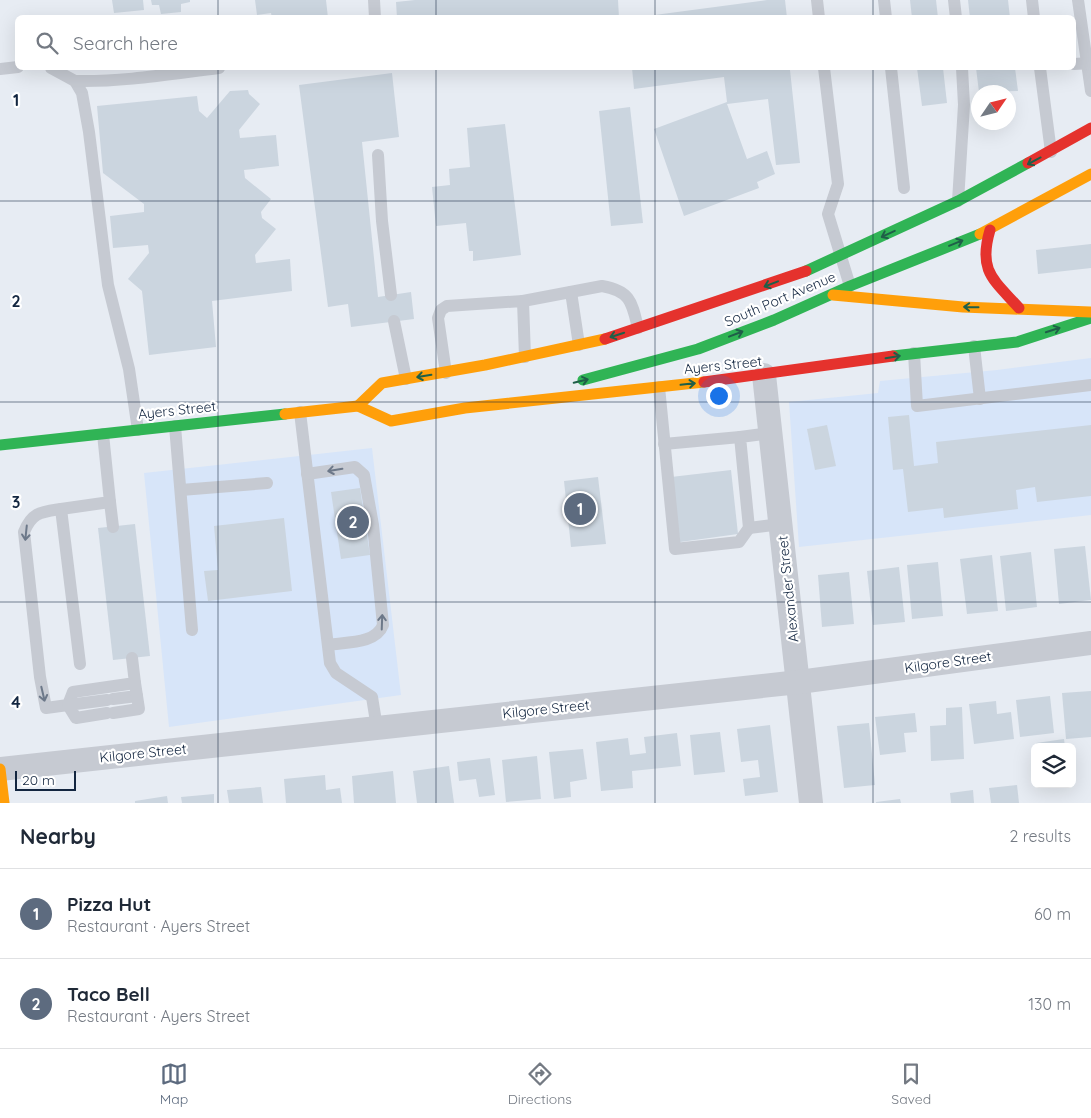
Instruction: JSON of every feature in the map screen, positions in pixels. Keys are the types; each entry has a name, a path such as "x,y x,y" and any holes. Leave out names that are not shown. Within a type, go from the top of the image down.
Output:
{"main road":[{"name":"South Port Avenue","path":"638,328 763,288 817,267 958,202 1052,152 1091,128"},
{"name":"South Port Avenue","path":"465,408 566,384 698,349 774,320 830,294 990,230 1091,174"},
{"path":"990,230 984,253 984,264 1000,288 1019,308"},
{"path":"830,294 963,307 1091,312"},
{"name":"Ayers Street","path":"0,445 358,406 391,421 465,408 764,375 914,353 1017,342 1091,318"},
{"path":"358,406 382,382 446,373 578,346 638,328"},
{"path":"0,769 4,803"}],"street":[{"name":"Alexander Street","path":"764,375 811,803"},
{"name":"Kilgore Street","path":"0,769 799,682 1091,643"}],"lane":[{"path":"374,0 375,15"},
{"path":"816,0 818,15"},
{"path":"884,0 886,15"},
{"path":"954,0 956,15"},
{"path":"1032,0 1034,15"},
{"path":"1078,0 1090,63 1091,91"},
{"path":"1076,64 1090,63"},
{"path":"0,69 15,66"},
{"path":"55,70 75,81 111,82 155,78 206,70"},
{"path":"824,70 838,184 828,214 850,286"},
{"path":"891,70 904,188"},
{"path":"958,202 964,105 962,70"},
{"path":"1040,70 1052,152"},
{"path":"75,81 82,93 89,132 108,285 130,369 138,430"},
{"path":"378,155 382,221 391,295"},
{"path":"446,373 438,318 441,310 448,306 523,301 602,286 615,288 625,294 632,304 638,328"},
{"path":"571,292 578,346"},
{"path":"523,301 525,357"},
{"path":"394,321 406,379"},
{"path":"974,346 980,399"},
{"path":"914,353 917,406 1091,385"},
{"path":"659,387 675,549 739,542 749,528 740,437"},
{"path":"300,412 330,663 336,673 372,697 377,728"},
{"path":"175,426 192,630"},
{"path":"664,444 771,433"},
{"path":"103,434 113,527"},
{"path":"307,474 355,467 364,475 373,525 383,625 380,633 372,638 328,645"},
{"path":"180,490 267,482"},
{"path":"110,502 41,512 29,520 24,532 40,677 46,708 137,696"},
{"path":"61,509 80,664"},
{"path":"749,528 781,524"},
{"path":"68,705 76,718 140,709 132,658"},
{"path":"68,705 73,692 135,683"}],"shaded area":[{"path":"1091,358 1091,515 799,547 789,402 878,393 880,381 997,370"},
{"path":"372,448 401,695 169,727 144,473"}],"building":[{"path":"112,0 143,0 144,10 114,13"},
{"path":"151,0 190,0 190,2 181,4 181,12 161,14 159,5 152,5"},
{"path":"255,0 326,0 328,15 271,15 271,13 257,15"},
{"path":"415,0 618,0 619,15 397,15 396,2"},
{"path":"767,0 785,0 787,15 654,15"},
{"path":"910,0 936,0 938,15 912,15"},
{"path":"968,0 1008,0 1010,15 970,15"},
{"path":"632,70 790,70 800,163 776,165 768,99 727,104 747,159 767,151 775,174 757,182 759,188 684,216 654,129 727,102 724,77 634,89"},
{"path":"917,70 943,70 947,103 922,106"},
{"path":"976,70 1015,70 1018,91 1016,91 1016,85 978,85"},
{"path":"392,73 399,137 362,142 378,297 411,292 414,319 351,327 348,304 328,307 299,85"},
{"path":"248,90 249,94 260,104 239,130 240,138 276,135 279,166 244,170 245,178 271,199 261,212 262,218 276,229 255,255 256,263 290,259 292,291 212,301 216,347 149,355 142,291 128,279 149,253 148,245 113,248 110,216 144,212 144,204 103,173 97,106 197,96 199,111 207,118 230,91"},
{"path":"630,107 643,223 611,226 599,111"},
{"path":"505,124 521,255 473,261 473,251 469,251 466,223 436,226 432,187 450,185 449,169 470,167 467,128"},
{"path":"1091,244 1091,268 1038,274 1036,250"},
{"path":"909,415 914,466 938,463 936,442 1091,425 1091,496 1037,502 1035,487 1016,490 1018,509 944,518 943,508 908,512 903,469 893,470 888,417"},
{"path":"827,425 836,466 815,470 807,429"},
{"path":"731,470 738,534 680,542 671,477"},
{"path":"598,477 606,544 571,547 564,481"},
{"path":"360,488 370,555 341,559 331,492"},
{"path":"284,518 292,591 208,601 204,571 218,570 214,526"},
{"path":"135,524 150,656 113,660 98,528"},
{"path":"1085,546 1091,600 1059,604 1054,549"},
{"path":"1031,552 1037,607 1006,611 1000,556"},
{"path":"992,555 998,611 967,614 960,559"},
{"path":"938,562 943,616 912,619 907,565"},
{"path":"899,567 905,622 873,625 867,571"},
{"path":"849,572 854,624 822,627 818,575"},
{"path":"1091,691 1091,737 1066,739 1062,693"},
{"path":"1050,696 1054,733 1020,737 1016,700"},
{"path":"996,701 997,714 1011,712 1014,739 974,744 969,704"},
{"path":"962,707 964,759 931,761 930,726 946,725 946,708"},
{"path":"915,713 917,732 904,733 906,752 880,755 875,717"},
{"path":"869,723 875,785 844,788 837,726"},
{"path":"770,725 778,792 745,796 743,779 760,777 758,760 741,762 737,729"},
{"path":"720,732 725,772 694,775 690,735"},
{"path":"677,733 681,766 632,771 633,788 601,791 596,742 628,738 630,755 646,753 644,737"},
{"path":"1064,739 1064,743 1036,743"},
{"path":"583,749 587,779 570,782 571,797 554,799 549,752"},
{"path":"537,756 541,799 506,802 502,760"},
{"path":"490,758 495,795 479,797 476,779 459,781 457,762"},
{"path":"449,766 454,803 417,803 413,771"},
{"path":"393,771 396,803 354,803 352,776"},
{"path":"325,775 326,790 340,788 342,803 286,803 284,779"},
{"path":"1017,785 1019,803 991,803 989,788"},
{"path":"261,787 263,803 229,803 227,790"},
{"path":"973,790 974,803 951,803 950,793"},
{"path":"214,794 214,803 182,803 181,797"},
{"path":"167,796 168,803 135,803 135,801"},
{"path":"900,799 901,803 876,803 876,802"}],"traffic: fast":[{"path":"806,271 958,201 1028,163"},
{"path":"583,380 698,349 774,320 850,286 980,234"},
{"path":"893,356 1017,342 1091,318"},
{"path":"0,445 285,414"}],"traffic: slow":[{"path":"980,234 1091,174"},
{"path":"833,295 963,307 1090,312"},
{"path":"358,406 382,383 485,365 605,339"},
{"path":"285,414 358,406 391,421 465,408 704,382"},
{"path":"0,769 4,803"}],"traffic: jam":[{"path":"1028,163 1091,128"},
{"path":"990,230 986,255 990,274 1019,308"},
{"path":"605,339 806,271"},
{"path":"704,382 893,356"}],"place":[{"name":"Pizza Hut","path":"580,509"},
{"name":"Taco Bell","path":"353,522"}]}
